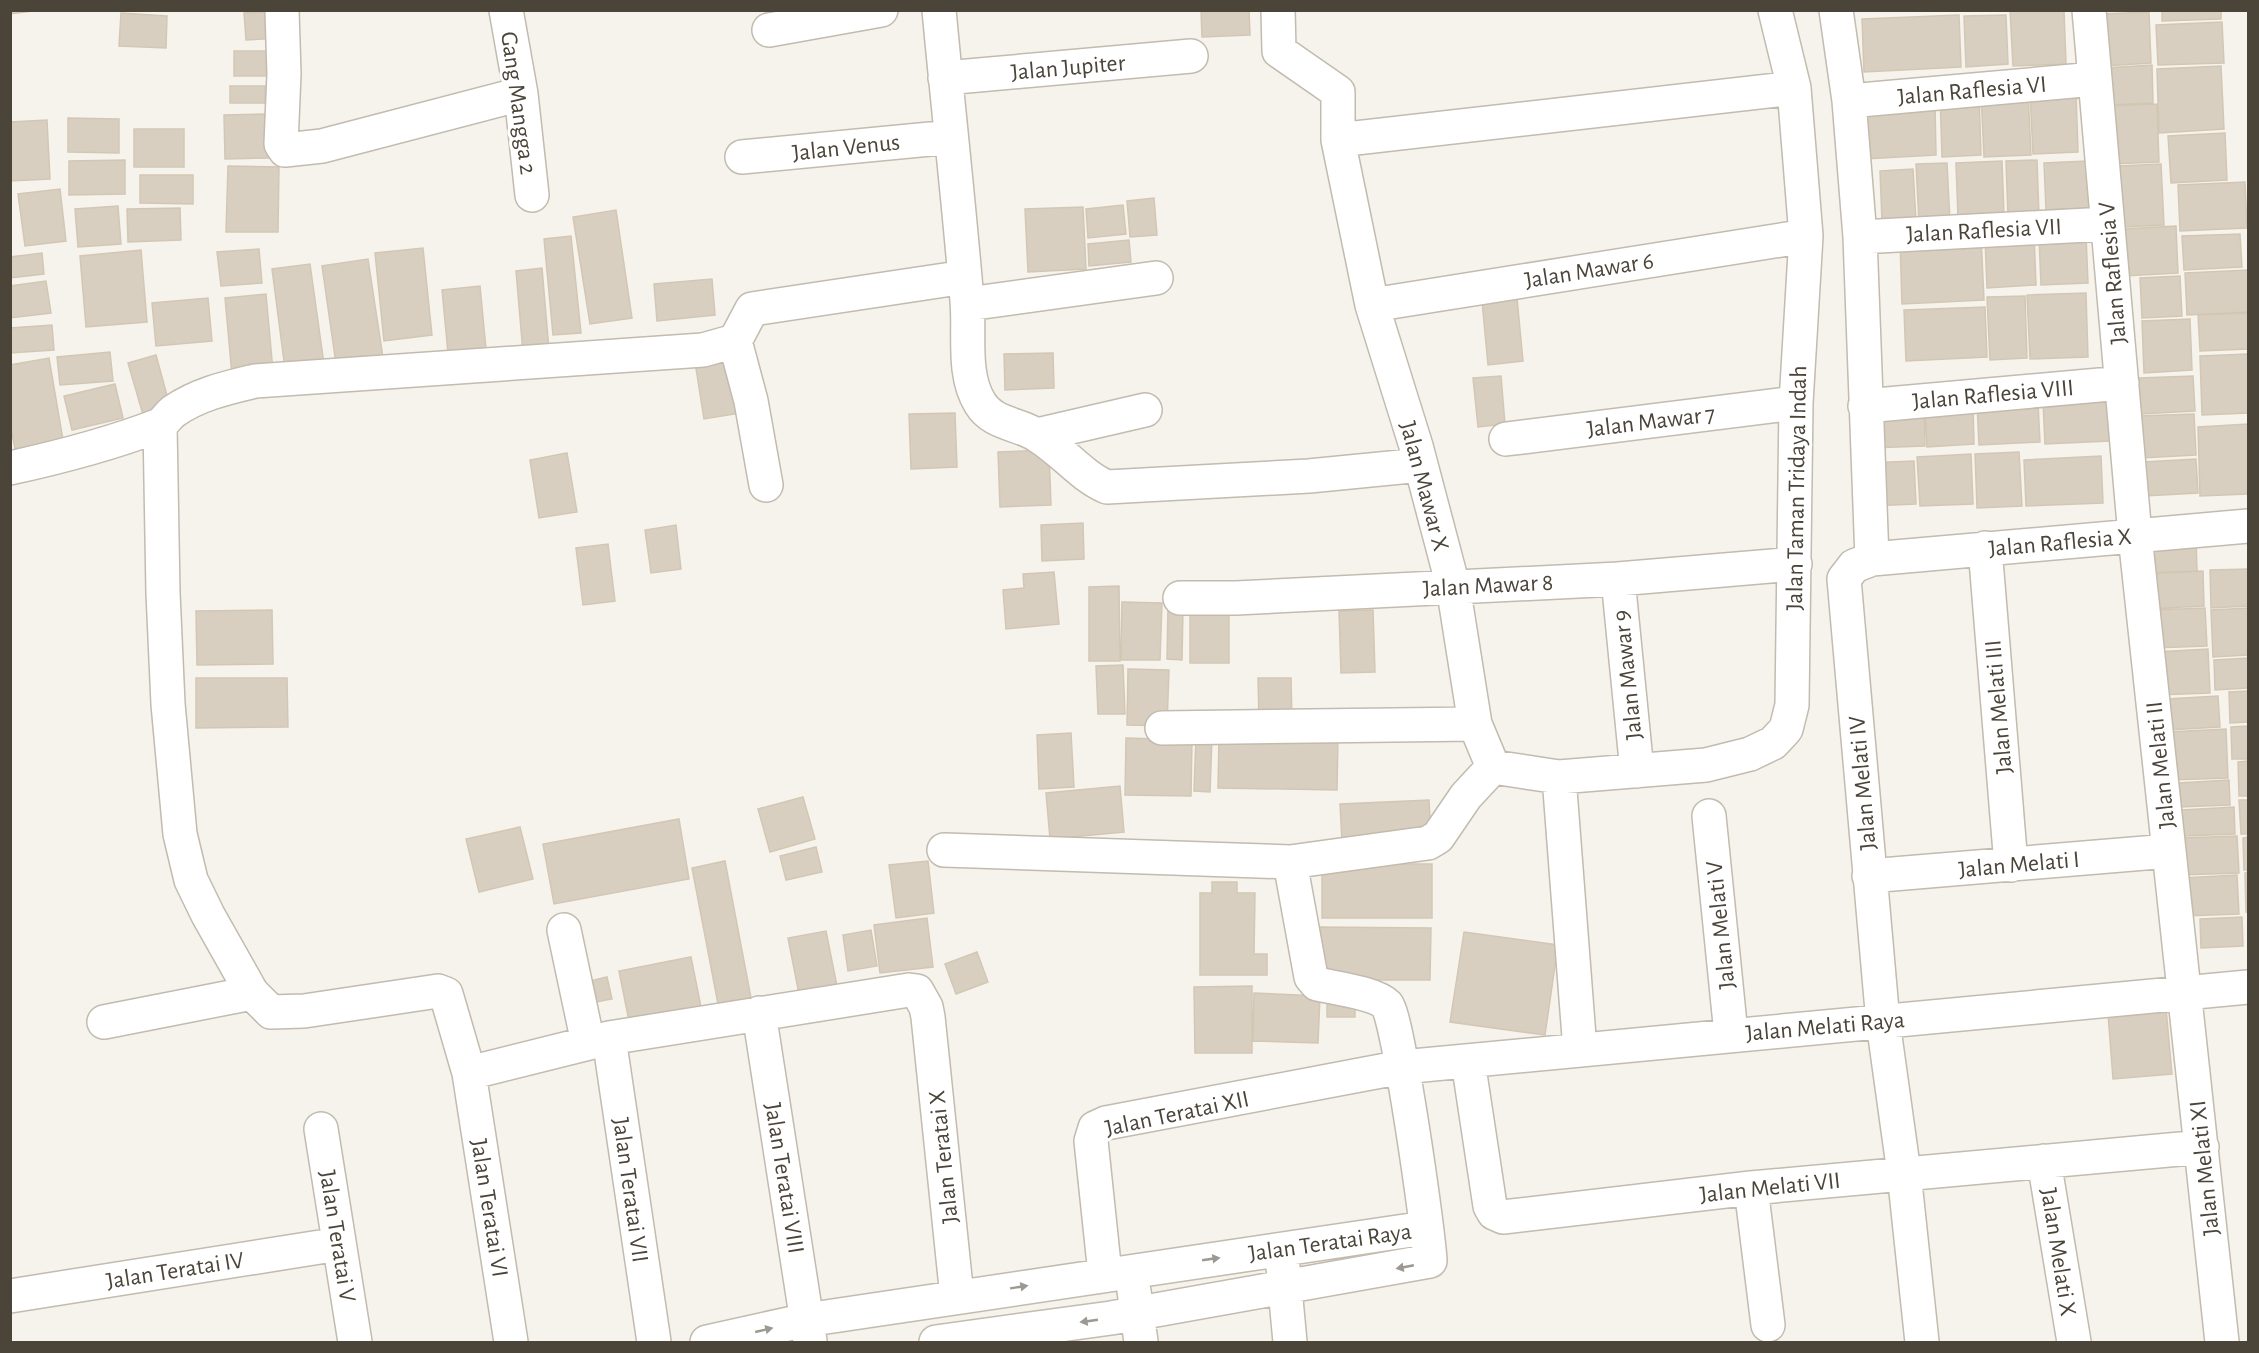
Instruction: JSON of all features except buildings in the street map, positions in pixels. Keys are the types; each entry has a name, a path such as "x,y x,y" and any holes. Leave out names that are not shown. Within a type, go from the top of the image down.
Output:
{"street":[{"path":"282,10 284,74 281,144 285,150 295,151 322,146 521,94"},
{"name":"Gang Mangga 2","path":"506,10 521,94 532,195"},
{"path":"769,30 881,10"},
{"path":"939,10 966,291 970,386 981,406 995,419 1037,435 1073,461 1092,481 1107,487 1309,476 1421,465"},
{"name":"Jalan Mawar X","path":"1278,10 1279,51 1338,92 1338,140 1372,305 1421,465 1453,586 1475,724 1493,766"},
{"name":"Jalan Taman Tridaya Indah","path":"1559,777 1706,765 1750,754 1773,743 1786,729 1792,705 1796,403 1806,236 1794,88 1775,10"},
{"path":"1836,10 1849,101 1860,237 1872,559"},
{"name":"Jalan Raflesia V","path":"2089,10 2135,536"},
{"name":"Jalan Jupiter","path":"945,78 1191,56"},
{"name":"Jalan Raflesia VI","path":"1849,101 2095,79"},
{"path":"1338,140 1794,88"},
{"name":"Jalan Venus","path":"742,157 951,137"},
{"name":"Jalan Raflesia VII","path":"1860,237 2107,224"},
{"name":"Jalan Mawar 6","path":"1372,305 1806,236"},
{"path":"766,485 751,401 735,341 752,309 1156,278"},
{"path":"10,468 59,457 160,425 172,412 198,397 215,390 255,381 703,350 735,341"},
{"name":"Jalan Raflesia VIII","path":"1865,406 2122,383"},
{"name":"Jalan Mawar 7","path":"1506,439 1796,403"},
{"path":"1037,435 1145,410"},
{"path":"104,1022 252,993 224,946 191,880 180,834 168,704 160,425"},
{"name":"Jalan Raflesia X","path":"1872,559 2248,526"},
{"name":"Jalan Melati II","path":"2135,536 2184,993"},
{"name":"Jalan Melati III","path":"1985,548 2011,865"},
{"name":"Jalan Melati IV","path":"1872,559 1854,566 1844,579 1883,1022 1904,1173 1922,1342"},
{"name":"Jalan Mawar 8","path":"1180,597 1236,598 1618,579 1795,564"},
{"name":"Jalan Mawar 9","path":"1618,579 1637,771"},
{"path":"1162,728 1475,724"},
{"path":"944,850 1290,862 1428,843 1438,837 1466,796 1493,766 1559,777 1580,1050"},
{"name":"Jalan Melati V","path":"1709,816 1731,1034"},
{"name":"Jalan Melati I","path":"1869,876 2169,851"},
{"path":"1290,862 1311,977 1317,984 1381,1000 1392,1011 1425,1228"},
{"name":"Jalan Teratai VII","path":"564,930 598,1040 654,1342"},
{"name":"Jalan Melati Raya","path":"1402,1067 1731,1034 1883,1022 2248,987"},
{"name":"Jalan Teratai X","path":"759,1013 909,990 917,991 926,1007 928,1017 969,1295 982,1340"},
{"name":"Jalan Teratai VI","path":"252,993 271,1012 278,1013 443,991 452,1005 469,1073 511,1342"},
{"name":"Jalan Melati XI","path":"2184,993 2222,1342"},
{"path":"469,1073 598,1040 759,1013"},
{"name":"Jalan Teratai VIII","path":"759,1013 808,1331"},
{"name":"Jalan Melati VII","path":"1468,1061 1488,1200 1494,1213 1499,1216 1751,1188 2202,1147"},
{"name":"Jalan Teratai XII","path":"1118,1272 1091,1140 1095,1128 1106,1123 1402,1067"},
{"name":"Jalan Teratai V","path":"321,1129 355,1342"},
{"name":"Jalan Melati X","path":"2044,1161 2074,1342"},
{"path":"1751,1188 1768,1325"},
{"name":"Jalan Teratai Raya","path":"707,1342 808,1331 969,1295 1425,1228 1430,1262 1285,1289 1139,1328 936,1342"},
{"name":"Jalan Teratai IV","path":"10,1296 339,1244"},
{"path":"1282,1249 1290,1342"},
{"path":"1118,1272 1139,1328"}]}
